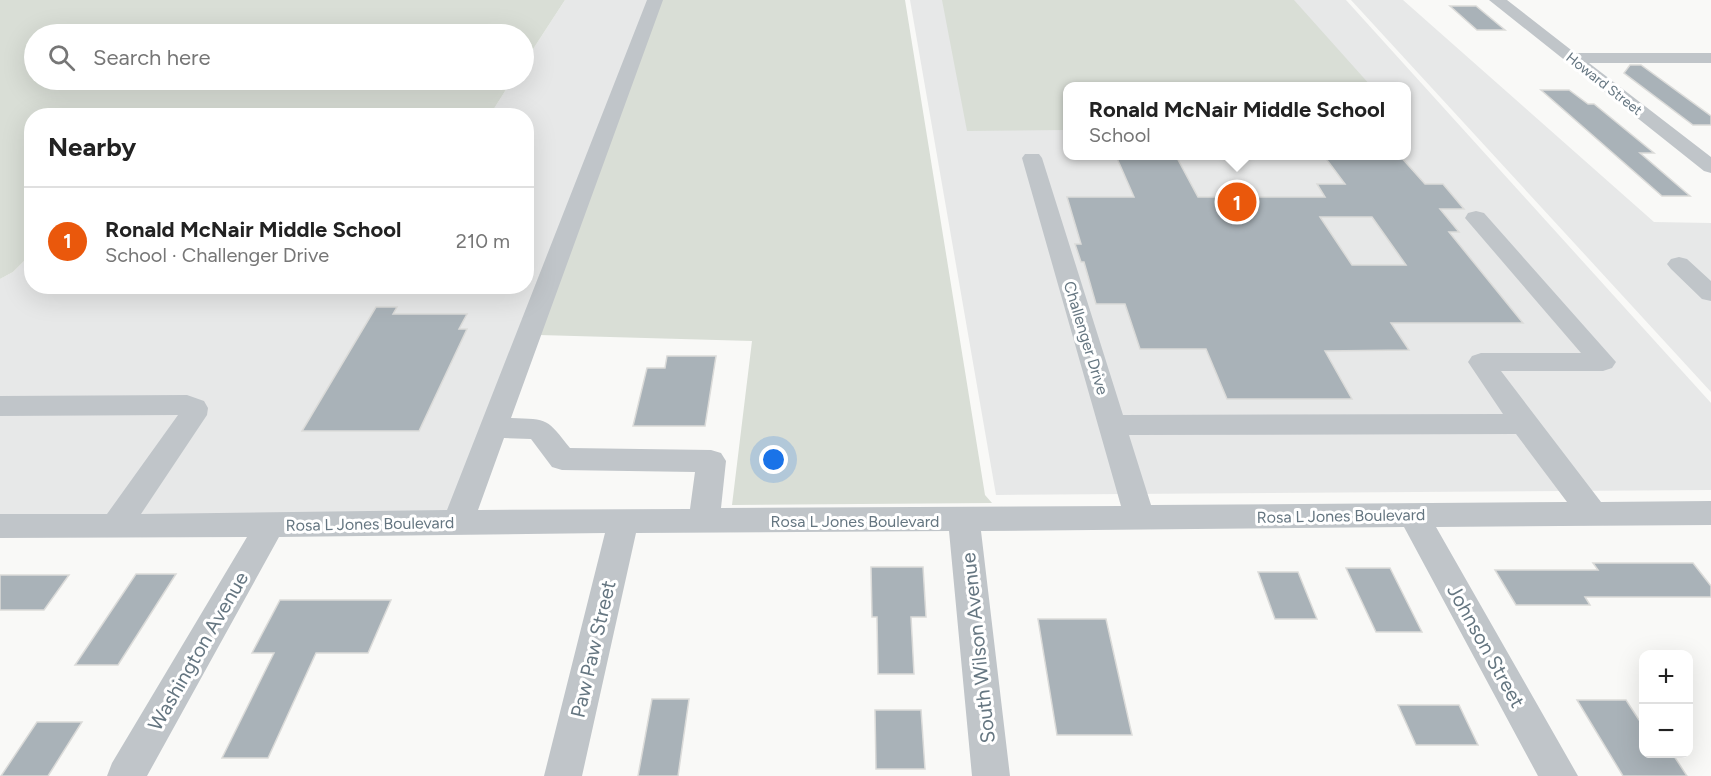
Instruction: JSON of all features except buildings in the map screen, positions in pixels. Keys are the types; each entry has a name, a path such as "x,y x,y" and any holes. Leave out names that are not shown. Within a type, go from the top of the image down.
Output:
{"street":[{"path":"458,522 655,0"},
{"name":"Howard Street","path":"1497,0 1711,167"},
{"path":"1571,58 1711,57"},
{"name":"Challenger Drive","path":"1032,158 1140,518"},
{"path":"1476,218 1603,362 1481,362 1524,424 1592,513"},
{"path":"1679,264 1711,294"},
{"path":"0,406 187,405 194,408 193,415 115,527"},
{"path":"1112,425 1524,424"},
{"path":"493,428 539,429 562,459 711,461 704,521"},
{"name":"Rosa L Jones Boulevard","path":"0,526 115,527 458,522 1711,513"},
{"name":"Johnson Street","path":"1413,515 1559,776"},
{"name":"South Wilson Avenue","path":"964,520 992,776"},
{"name":"Paw Paw Street","path":"563,776 623,522"},
{"name":"Washington Avenue","path":"126,776 270,525"}],"shaded area":[{"path":"0,0 565,0 534,48 534,24 24,24 24,90 506,90 494,108 24,108 24,261 13,272 0,279"},
{"path":"565,0 648,0 534,291 534,108 494,108 506,90 534,90 534,48"},
{"path":"661,0 905,0 985,495 992,503 732,505 752,341 539,335"},
{"path":"910,0 1346,0 1711,403 1711,490 996,495"},
{"path":"942,0 1294,0 1367,82 1063,82 1063,130 967,131"},
{"path":"1351,0 1403,0 1654,222 1711,223 1711,392"},
{"path":"24,261 24,294 533,294 448,511 124,515 0,514 0,279 13,272"}],"place":[{"name":"Ronald McNair Middle School","path":"1237,202"}]}
